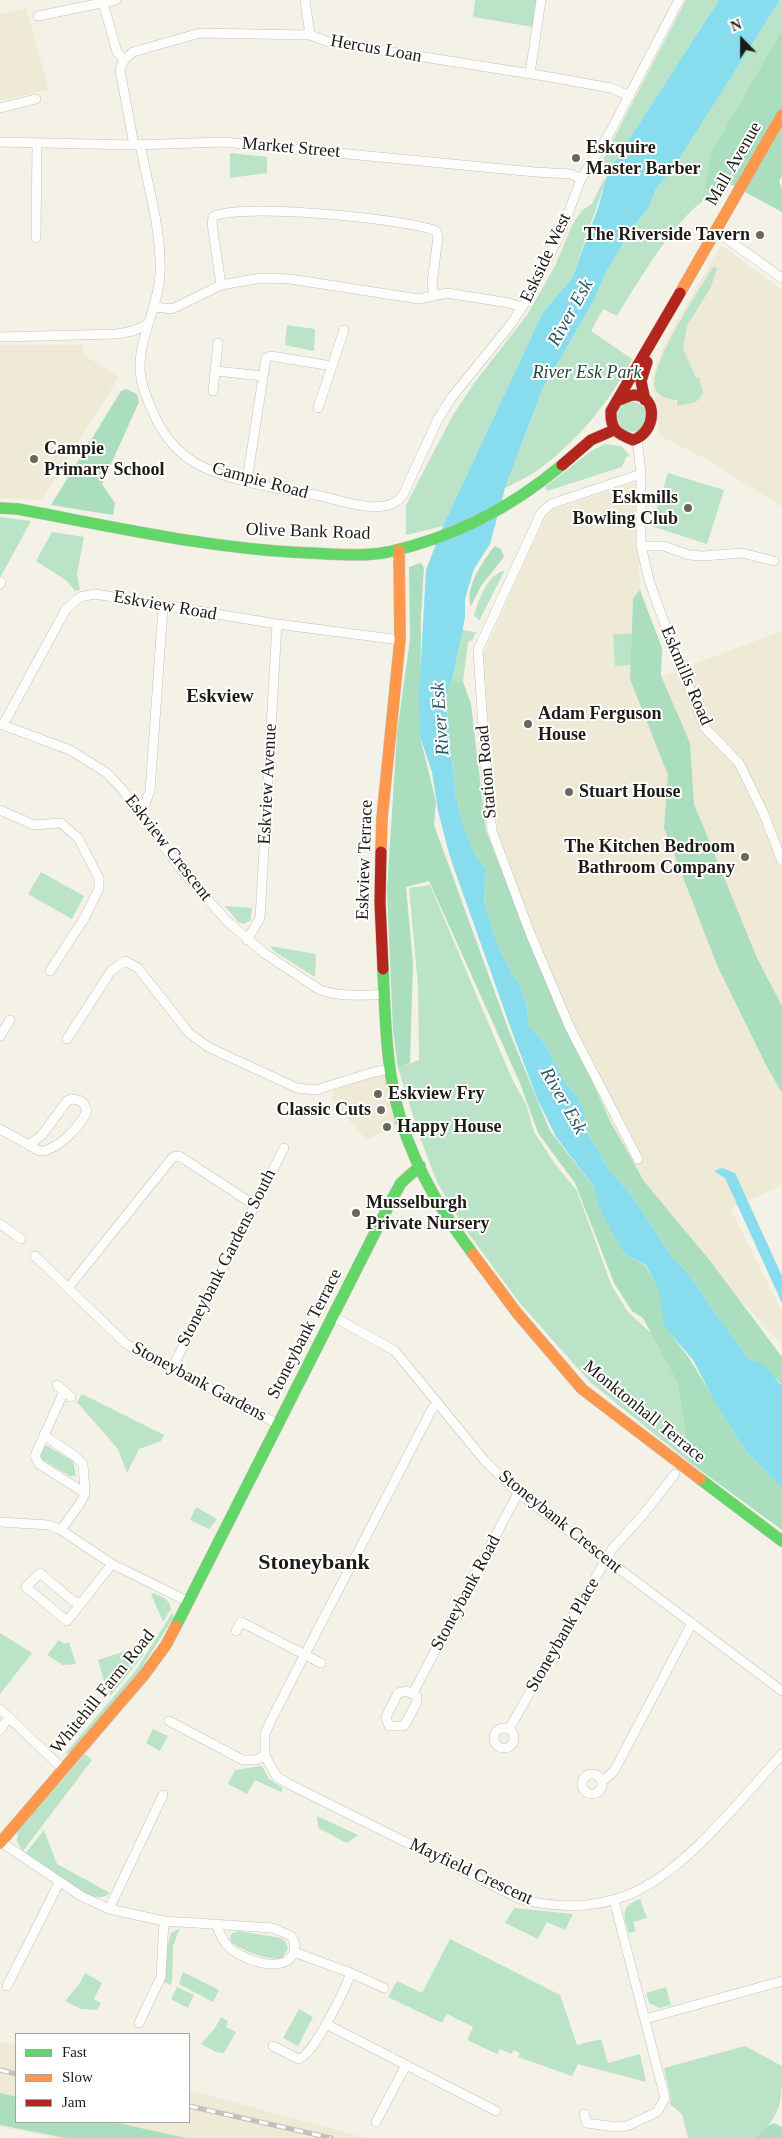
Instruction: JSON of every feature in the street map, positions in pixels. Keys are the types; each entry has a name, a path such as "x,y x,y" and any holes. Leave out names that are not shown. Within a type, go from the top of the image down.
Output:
{"main road":[{"name":"Mall Avenue","path":"655,338 782,116"},
{"path":"655,338 641,382 645,400 649,405 653,418 649,430 637,438 624,437 614,430 610,417 611,411 655,338"},
{"path":"619,400 632,396 645,400"},
{"name":"Olive Bank Road","path":"0,508 18,509 213,545 350,554 399,550 432,540 480,520 539,484 578,450 601,435 614,430"},
{"name":"Eskview Terrace","path":"399,550 401,594 400,640 382,818 380,902 384,994 391,1069 402,1121 420,1166"},
{"name":"Stoneybank Terrace","path":"228,1524 401,1183 420,1166"},
{"name":"Monktonhall Terrace","path":"420,1166 430,1190 454,1229 517,1313 582,1389 782,1541"},
{"name":"Whitehill Farm Road","path":"0,1843 144,1675 166,1645 228,1524"}],"street":[{"path":"38,16 116,0"},
{"path":"305,0 310,35"},
{"path":"530,73 541,0"},
{"name":"Eskside West","path":"395,504 403,495 434,428 452,397 522,308 562,230 581,179 608,136 680,0"},
{"path":"103,2 117,52 124,60"},
{"name":"Hercus Loan","path":"124,60 133,52 200,33 310,35 329,42 530,73 611,88 630,96"},
{"name":"Campie Road","path":"124,60 120,70 157,233 160,275 155,307 148,324 140,367 147,398 157,421 170,442 188,459 213,471 364,505 384,506 395,504"},
{"path":"0,108 36,99"},
{"name":"Market Street","path":"0,142 232,143 570,174 581,179"},
{"path":"33,234 37,143"},
{"path":"221,285 212,224 213,217 220,214 242,212 296,212 389,222 436,231 438,237 432,284 434,296"},
{"path":"716,231 782,278"},
{"path":"155,307 172,308 221,285 261,278 290,279 419,299 447,293 510,303 522,308"},
{"path":"0,337 117,334 133,332 148,324"},
{"path":"318,408 344,330"},
{"path":"214,391 218,343"},
{"path":"247,480 266,358 271,356 332,366"},
{"path":"216,370 263,376"},
{"path":"637,438 641,474"},
{"name":"Eskmills Road","path":"641,474 641,546 648,580 660,614 705,728 739,763 763,812 782,861"},
{"name":"Station Road","path":"638,1158 570,1028 530,933 492,831 487,788 478,650 525,546 546,508 641,474"},
{"path":"641,546 664,546 690,555 703,556 742,553 774,561"},
{"name":"Eskview Road","path":"1,725 66,609 73,601 80,597 95,594 163,607 400,640"},
{"path":"139,811 145,804 150,791 163,607"},
{"name":"Eskview Avenue","path":"247,940 260,918 277,624"},
{"name":"Eskview Crescent","path":"1,725 70,750 90,761 117,783 182,871 247,940 320,990 346,996 384,994"},
{"path":"0,810 34,826 61,823 66,826 78,838 99,878 99,888 85,917 50,971"},
{"path":"67,1039 112,971 125,961 138,968 189,1033 208,1047 297,1088 316,1090 374,1072 391,1069"},
{"path":"0,1036 10,1020"},
{"path":"0,1129 38,1150 47,1151 65,1138 85,1116 87,1111 84,1102 78,1099 67,1101 42,1135 29,1145"},
{"name":"Stoneybank Gardens South","path":"172,1368 253,1204 284,1148"},
{"path":"68,1288 173,1157 179,1156 253,1204"},
{"path":"0,1224 21,1239"},
{"name":"Stoneybank Gardens","path":"35,1256 126,1344 278,1424"},
{"name":"Stoneybank Crescent","path":"334,1317 395,1351 485,1461 518,1493 606,1561 782,1691"},
{"path":"64,1391 35,1456 39,1464 85,1493"},
{"path":"169,1722 243,1760 255,1760 265,1756 265,1734 271,1720 432,1409 437,1404"},
{"path":"44,1435 83,1464 85,1493 81,1502 61,1530"},
{"name":"Stoneybank Place","path":"509,1729 612,1549 642,1516 675,1474"},
{"name":"Stoneybank Road","path":"413,1693 518,1493"},
{"path":"0,1522 49,1525 61,1530 112,1564 189,1602"},
{"path":"81,1604 73,1601 40,1573 26,1587 67,1621 81,1604 112,1564"},
{"path":"236,1631 241,1622 321,1663"},
{"path":"603,1781 614,1771 692,1623"},
{"path":"0,1709 63,1769"},
{"path":"0,1730 9,1716"},
{"name":"Mayfield Crescent","path":"265,1756 278,1777 289,1784 520,1899 538,1904 578,1906 614,1900 643,1888 699,1844 782,1754"},
{"path":"109,1909 163,1795"},
{"path":"0,1843 92,1903 109,1909 164,1921 216,1924 264,1927 281,1930 294,1940 294,1952 290,1960 279,1965 269,1965 251,1959 226,1944 216,1924"},
{"path":"7,1986 59,1883"},
{"path":"584,2122 615,2127 627,2126 657,2112 664,2104 665,2098 614,1900"},
{"path":"139,2023 160,1977 164,1921"},
{"path":"294,1952 351,1973 384,1988"},
{"path":"273,2046 293,2058 307,2056 326,2024 351,1973"},
{"path":"645,2019 782,1981"},
{"path":"326,2024 496,2110"},
{"path":"376,2122 406,2065"}],"shaded area":[{"path":"26,8 49,90 0,101 0,14"},
{"path":"721,245 782,290 782,507 710,461 660,436 652,379 665,342"},
{"name":"Campie Primary School","path":"0,345 83,345 84,355 119,377 42,500 0,498"},
{"path":"635,483 640,590 633,598 630,679 651,680 782,631 782,1046 763,1056 782,1093 782,1185 731,1209 782,1312 782,1344 735,1295 644,1181 611,1123 538,961 486,831 499,829 496,821 483,655 545,517 552,510"},
{"path":"386,1075 399,1127 366,1139 335,1105 332,1099 335,1090 369,1077"},
{"path":"0,2042 15,2046 15,2123 190,2123 190,2090 366,2138 56,2138 0,2127"}],"green space":[{"path":"475,0 539,0 534,27 473,17"},
{"path":"686,0 719,0 608,172 599,167"},
{"name":"River Esk Park","path":"780,0 782,0 782,91 720,193 706,199 677,227 649,265 617,316 603,309 591,331 632,359 624,374 592,419 566,447 538,470 505,488 542,390 593,302 607,270 633,227 649,207 656,189 676,164"},
{"path":"782,31 782,176 779,181 782,189 782,212 728,183 714,191 705,188 711,153"},
{"path":"230,153 267,157 267,173 230,178"},
{"path":"604,179 606,180 572,278 542,314 443,526 406,535 406,505 453,415 475,382 527,315 555,266 572,225 582,210 592,204"},
{"path":"713,267 717,268 711,287 687,326 683,349 696,378 699,377 703,393 696,402 677,406 677,400 664,397 656,391 655,378 659,363 676,328"},
{"path":"287,325 315,329 314,351 285,345"},
{"path":"126,389 137,394 139,402 102,484 115,503 113,515 51,505 121,391"},
{"path":"632,402 643,406 647,417 643,428 632,432 621,428 617,417 621,406"},
{"path":"605,444 621,446 630,456 626,457 622,467 547,491 545,487 591,451"},
{"name":"Eskmills Bowling Club","path":"668,473 724,490 707,544 651,526"},
{"path":"0,517 31,521 0,578"},
{"path":"52,532 84,537 77,574 80,590 75,591 67,581 36,561"},
{"path":"495,546 501,549 504,557 481,586 471,606 470,591 476,574"},
{"path":"421,563 424,568 421,615 420,736 436,802 434,825 509,1031 550,1131 598,1192 624,1254 645,1265 660,1292 664,1325 689,1358 746,1451 782,1489 782,1530 689,1462 678,1384 643,1318 632,1311 614,1283 575,1183 538,1133 520,1083 429,881 406,887 413,963 410,1063 398,1068 393,1031 387,891 397,733 410,639 409,567"},
{"path":"505,570 479,621 474,615 485,588 493,577"},
{"path":"640,590 662,648 661,676 690,743 694,804 757,958 782,1006 782,1093 765,1063 717,965 664,828 668,775 630,679 633,598"},
{"path":"462,630 476,632 473,639 468,642 463,682 452,680"},
{"path":"613,634 632,634 631,665 615,666"},
{"path":"452,680 463,682 471,704 486,831 538,961 611,1123 644,1181 711,1262 782,1357 782,1386 779,1381 749,1360 686,1271 671,1256 634,1198 610,1171 583,1125 575,1093 565,1083 545,1044 529,1026 526,1002 520,985 512,975 498,946 484,903 486,870 475,855 463,825 455,792 446,699"},
{"path":"41,872 84,896 72,919 28,894"},
{"path":"430,885 512,1079 526,1104 534,1132 555,1164 577,1191 611,1284 627,1311 652,1334 678,1384 689,1462 590,1382 519,1302 463,1226 438,1184 420,1138 398,1068 419,1060 418,985 409,888"},
{"path":"225,906 252,908 250,921 243,924 238,922"},
{"path":"270,946 316,954 315,977 275,952"},
{"path":"82,1394 164,1435 161,1441 139,1449 127,1473 118,1449 77,1402"},
{"path":"44,1444 73,1461 76,1476 70,1476 38,1457"},
{"path":"196,1507 217,1519 209,1529 190,1520"},
{"path":"153,1593 165,1598 169,1602 171,1609 163,1622 151,1594"},
{"path":"172,1613 174,1617 139,1672 71,1752 64,1755 136,1670"},
{"path":"0,1633 32,1653 0,1694"},
{"path":"59,1640 64,1644 69,1642 76,1664 63,1665 47,1655"},
{"path":"135,1648 144,1654 111,1695 108,1695 98,1660"},
{"path":"153,1729 168,1736 160,1751 146,1743"},
{"path":"85,1754 92,1760 23,1851 17,1842 18,1831"},
{"path":"262,1766 269,1779 283,1788 281,1792 255,1780 247,1794 228,1784 235,1770"},
{"path":"317,1816 358,1835 347,1843 318,1828"},
{"path":"44,1830 57,1864 110,1893 101,1897 85,1894 25,1854"},
{"path":"640,1899 647,1918 633,1922 636,1931 629,1933 625,1912 629,1905"},
{"path":"514,1908 573,1914 565,1930 547,1922 538,1939 505,1923"},
{"path":"180,1928 173,1946 172,1982 170,1985 164,1982 165,1955 171,1933"},
{"path":"239,1931 280,1938 285,1941 288,1948 281,1960 255,1954 231,1942 230,1936"},
{"path":"450,1939 560,1995 577,2045 601,2039 608,2063 640,2054 646,2082 578,2064 572,2076 518,2057 520,2053 514,2050 511,2054 500,2049 497,2054 467,2040 473,2027 447,2014 442,2023 388,1997 397,1981 422,1993"},
{"path":"183,1972 219,1990 213,2002 179,1984"},
{"path":"85,1973 102,1983 94,1999 101,2003 97,2010 81,2009 65,2001 80,1983"},
{"path":"177,1987 194,1995 188,2008 171,1999"},
{"path":"666,1987 671,2005 660,2008 649,2003 646,1993"},
{"path":"299,2009 313,2017 298,2046 283,2038"},
{"path":"221,2017 228,2021 226,2027 236,2032 224,2053 216,2052 201,2044 215,2028"},
{"path":"745,2046 782,2066 781,2097 773,2119 760,2138 688,2138 682,2114 670,2104 671,2099 664,2068"},
{"path":"0,2093 15,2097 15,2123 118,2123 186,2138 66,2138 0,2125"},
{"path":"774,2123 782,2127 782,2138 757,2138 766,2127"}],"water":[{"name":"River Esk","path":"719,0 780,0 676,164 656,189 649,207 633,227 607,270 593,302 542,390 505,488 490,544 474,569 465,599 465,618 452,680 446,699 455,792 463,825 475,855 486,870 484,903 498,946 512,975 520,985 526,1002 529,1026 545,1044 565,1083 575,1093 585,1114 583,1125 610,1171 634,1198 671,1256 686,1271 749,1360 761,1362 782,1386 782,1489 746,1451 714,1400 693,1360 664,1326 659,1291 646,1265 624,1254 599,1206 595,1188 556,1137 537,1098 450,857 438,811 432,772 420,736 419,695 426,570 443,526 542,314 572,278 598,208 608,172"},
{"path":"722,1168 735,1173 782,1276 782,1303 725,1178 714,1171"}],"railway":[{"path":"0,2070 15,2074"},
{"path":"190,2106 331,2138"}],"traffic: fast":[{"path":"0,508 18,509 163,536 236,547 309,553 368,554 388,552 412,546 480,519 523,494 562,465"},
{"path":"383,969 390,1070 402,1122 417,1162 437,1201 473,1254"},
{"path":"176,1626 391,1201 401,1183 420,1166"},
{"path":"700,1479 782,1541"}],"traffic: slow":[{"path":"680,293 782,115"},
{"path":"381,852 382,818 400,640 399,550"},
{"path":"473,1254 517,1313 582,1389 700,1479"},
{"path":"0,1843 144,1675 166,1645 176,1626"}],"traffic: jam":[{"path":"619,400 634,395 642,397 651,407 650,422 647,430 633,440 619,433 613,427 611,411 680,293"},
{"path":"645,400 641,381 647,362"},
{"path":"562,465 591,440 614,430"},
{"path":"381,852 380,902 383,969"}],"place":[{"name":"Eskquire Master Barber","path":"576,158"},
{"name":"The Riverside Tavern","path":"760,235"},
{"name":"Campie Primary School","path":"34,459"},
{"name":"Eskmills Bowling Club","path":"688,508"},
{"name":"Adam Ferguson House","path":"528,724"},
{"name":"Stuart House","path":"569,792"},
{"name":"The Kitchen Bedroom Bathroom Company","path":"745,857"},
{"name":"Eskview Fry","path":"378,1094"},
{"name":"Classic Cuts","path":"381,1110"},
{"name":"Happy House","path":"387,1127"},
{"name":"Musselburgh Private Nursery","path":"356,1213"}],"district":[{"name":"Eskview","path":"220,697"},
{"name":"Stoneybank","path":"314,1563"}]}
